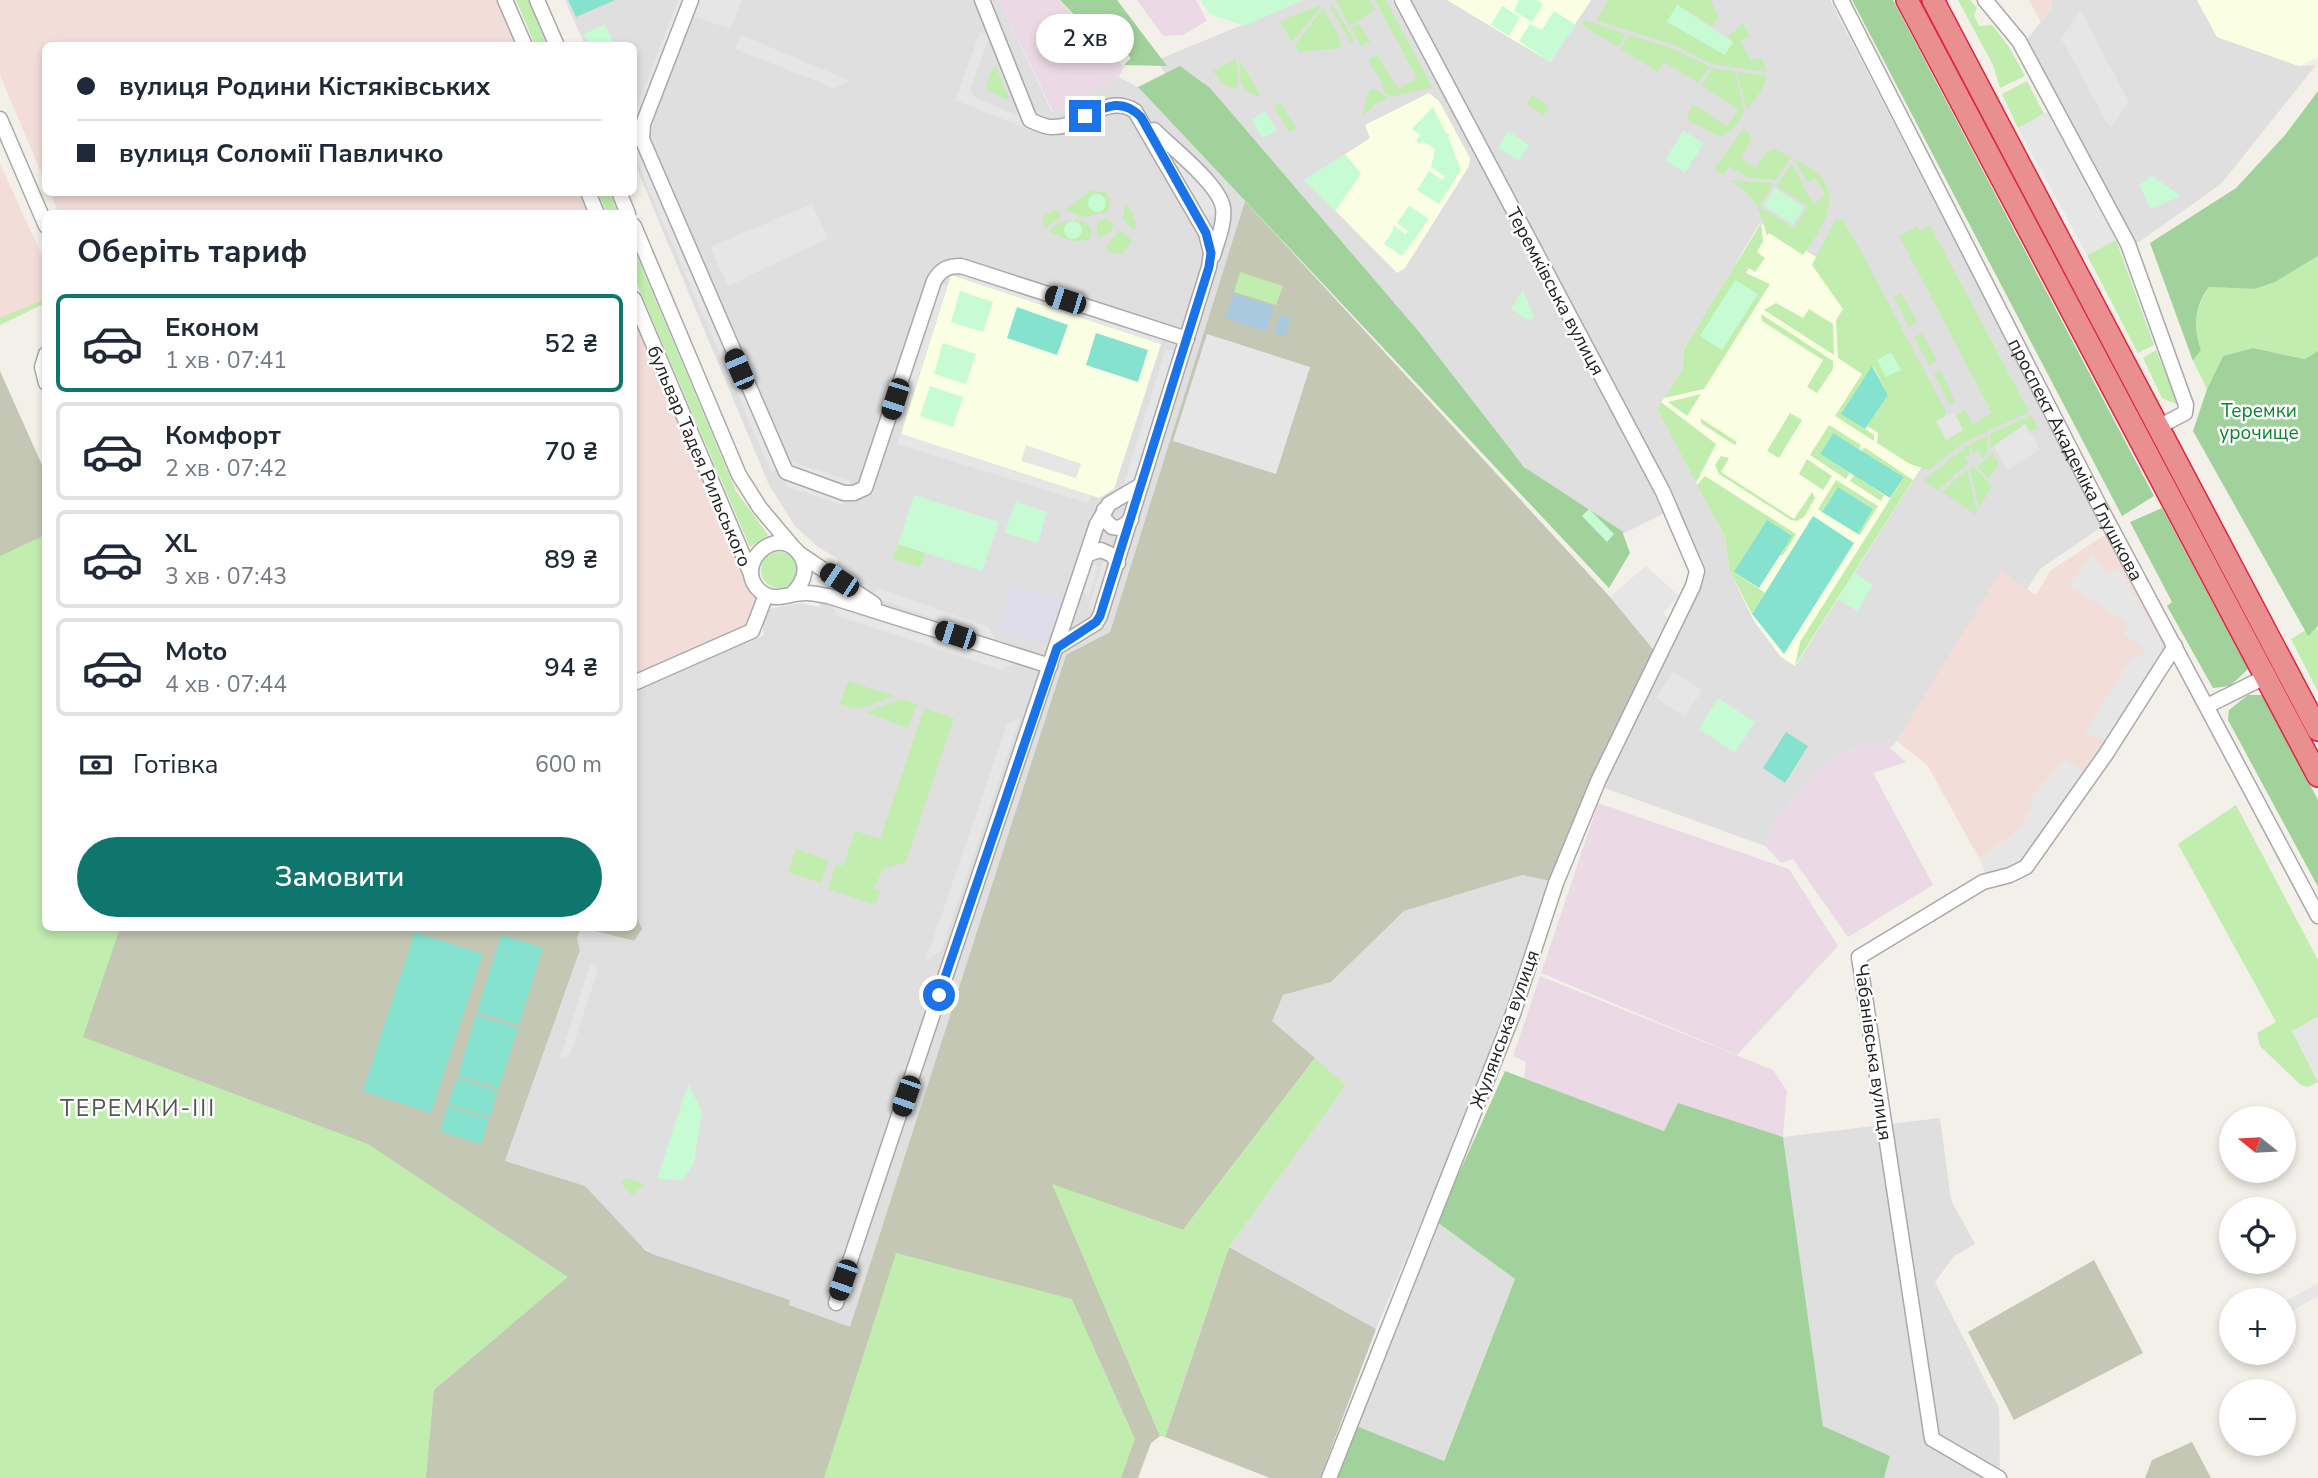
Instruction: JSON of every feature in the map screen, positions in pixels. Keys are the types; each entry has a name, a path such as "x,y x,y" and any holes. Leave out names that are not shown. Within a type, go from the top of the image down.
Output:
{"highway":[{"path":"1907,0 2318,776"},
{"path":"1933,0 2318,730"}],"street":[{"path":"505,0 523,42"},
{"path":"537,0 555,42"},
{"path":"691,0 643,124 642,139 776,455 789,474 844,493 854,493 865,488 934,281 940,271 951,266 964,267 1187,340"},
{"path":"982,0 1030,120 1055,127 1109,105 1126,105 1211,186 1222,204 1223,220 1100,616 1093,624 1057,648"},
{"name":"Теремківська вулиця","path":"1402,0 1663,492 1697,571 1693,586"},
{"name":"проспект Академіка Глушкова","path":"1841,0 2059,428 2318,916"},
{"path":"1985,0 2019,41 2128,244 2186,405 2185,413 2158,427"},
{"path":"1141,117 1206,233 1211,253 1209,267"},
{"path":"0,119 42,217"},
{"name":"бульвар Тадея Рильського","path":"637,233 739,475 760,509 797,551 884,611"},
{"name":"бульвар Тадея Рильського","path":"637,306 751,574"},
{"path":"835,1303 1104,510 1116,498 1141,485"},
{"path":"1104,510 1104,519 1112,527 1120,528 1131,520"},
{"path":"776,543 797,551 805,571 799,588 792,594 775,597 759,590 751,574 754,557 767,545 776,543"},
{"path":"1088,554 1101,551 1112,555 1118,563"},
{"name":"Жулянська вулиця","path":"1329,1478 1513,1014 1561,870 1599,779 1693,586"},
{"name":"бульвар Тадея Рильського","path":"792,594 828,596 884,611 1050,666"},
{"path":"637,682 752,631 766,595"},
{"path":"1069,613 1072,620 1080,626 1093,624"},
{"name":"Чабанівська вулиця","path":"1999,1478 1932,1439 1858,957 1983,882 2010,875 2026,867 2106,754 2175,646"},
{"path":"2207,706 2265,677"}],"shaded area":[{"path":"0,0 499,0 518,42 42,42 42,175 0,75"},
{"path":"565,0 999,0 1052,112 1119,77 1138,87 1245,201 1110,632 1066,656 851,1328 789,1305 790,1300 655,1255 505,1161 580,950 577,938 580,931 593,931 633,941 641,930 637,919 637,691 764,635 762,624 769,609 801,603 819,607 838,559 818,547 795,526 769,485 637,169 637,42 584,42"},
{"path":"568,0 615,0 576,17"},
{"path":"678,0 742,0 730,29 686,14 646,116 637,113"},
{"path":"999,0 1059,0 1103,48 1124,66 1119,77 1053,112"},
{"path":"1137,0 1196,0 1207,21 1183,35 1163,36"},
{"path":"1303,0 1392,0 1667,512 1598,546 1167,77 1157,60"},
{"path":"1406,0 1830,0 2103,526 2040,569 2027,589 2001,572 1897,741 1890,748 1869,743 1831,759 1796,795 1773,826 1765,846 1602,787 1701,571"},
{"path":"1447,0 1591,0 1550,62"},
{"path":"2029,0 2052,0 2051,9 2041,22"},
{"path":"2052,0 2197,0 2217,37 2299,66 2316,65 2221,184 2136,244 2026,41 2051,9"},
{"path":"2197,0 2318,0 2318,57 2299,66 2217,37"},
{"path":"2081,11 2129,102 2110,128 2061,38"},
{"path":"980,32 989,36 970,91 977,99 1030,120 1035,132 955,100"},
{"path":"741,35 850,81 834,88 735,49"},
{"path":"1429,93 1439,101 1470,158 1469,166 1405,268 1397,273 1305,180 1370,138 1365,125"},
{"path":"2047,112 2116,240 2087,255 2018,128"},
{"path":"640,138 782,467 771,472 637,162 637,140"},
{"path":"1170,145 1211,186 1217,210 1214,215 1200,216 1162,154"},
{"path":"0,164 42,255 42,304 0,325"},
{"path":"51,196 584,196 590,210 57,210"},
{"path":"1245,201 1610,597 1659,656 1551,881 1522,875 1404,911 1331,982 1283,995 1272,1021 1315,1058 1183,1230 1053,1185 1160,1436 1151,1443 1138,1478 0,1478 0,371 42,465 42,931 580,931 577,938 580,950 505,1161 585,1186 645,1250 655,1255 790,1300 789,1305 850,1327 1066,655 1110,632"},
{"path":"812,204 828,238 728,286 710,247"},
{"path":"1760,223 1826,263 1926,460 1795,666 1781,657 1754,621 1730,571 1725,537 1657,409 1682,370 1684,349 1737,266 1736,263"},
{"path":"964,267 1166,333 1161,344 960,278"},
{"path":"951,275 1161,344 1114,489 1099,498 901,434"},
{"path":"934,281 947,285 910,404 895,399"},
{"path":"1234,294 1274,307 1266,331 1225,318"},
{"path":"1017,307 1068,325 1057,355 1007,338"},
{"path":"1280,315 1291,318 1284,337 1274,333"},
{"path":"637,320 757,598 753,624 637,674"},
{"path":"1096,333 1148,350 1138,382 1086,365"},
{"path":"1207,334 1310,367 1276,474 1173,441"},
{"path":"1180,348 1139,481 1122,489 1165,351"},
{"path":"1872,366 1888,395 1865,429 1841,414"},
{"path":"1954,412 1963,430 1946,440 1936,421"},
{"path":"2025,424 2040,449 2007,470 1994,446"},
{"path":"1833,433 1904,477 1890,498 1820,454"},
{"path":"901,434 1091,496 1088,503 897,444"},
{"path":"1026,445 1081,464 1076,478 1021,461"},
{"path":"792,462 851,481 843,505 785,486"},
{"path":"1838,487 1873,509 1858,534 1822,512"},
{"path":"1813,516 1854,543 1784,654 1752,614"},
{"path":"1767,520 1792,536 1759,588 1734,572"},
{"path":"2104,535 2110,537 2164,640 2165,649 2086,774 2065,760 2016,832 1979,858 1928,766 1897,741 2001,571 2036,595 2050,571"},
{"path":"2092,553 2107,574 2118,568 2161,641 2161,653 2107,739 2097,739 2084,733 2134,654 2141,658 2146,649 2123,634 2129,624 2069,586"},
{"path":"1091,558 1098,568 1088,599 1081,586"},
{"path":"1104,558 1111,570 1095,617 1089,604"},
{"path":"1646,566 1679,596 1663,613 1672,622 1659,656 1610,597"},
{"path":"1013,584 1063,600 1048,645 1007,632 999,624"},
{"path":"877,588 989,627 995,640 874,597"},
{"path":"830,603 1015,663 1002,670 837,616"},
{"path":"1672,672 1702,690 1685,717 1656,698"},
{"path":"1020,718 941,952 926,960 1007,724"},
{"path":"1786,732 1808,746 1785,783 1763,768"},
{"path":"1869,743 1890,748 1906,762 1873,773 1933,885 1848,937 1793,859 1781,863 1765,846 1773,826 1796,795 1831,759"},
{"path":"2065,759 2086,774 2024,862 1986,875 1979,858 2016,832 2033,806 2030,804 2034,794"},
{"path":"1598,803 1789,869 1838,946 1737,1055 1541,973"},
{"path":"1522,875 1551,881 1510,1011 1376,1329 1229,1247 1346,1085 1271,1021 1283,995 1331,982 1404,911"},
{"path":"637,917 642,929 634,941 594,931 637,931"},
{"path":"415,932 483,954 431,1113 363,1091"},
{"path":"501,935 543,948 519,1025 477,1012"},
{"path":"595,964 598,970 570,1055 560,1058 590,965"},
{"path":"1540,976 1773,1070 1787,1091 1783,1137 1727,1121 1664,1131 1524,1078 1526,1062 1513,1056"},
{"path":"476,1015 518,1028 499,1088 458,1076"},
{"path":"2318,1017 2318,1081 2292,1031"},
{"path":"457,1078 498,1091 490,1117 448,1104"},
{"path":"448,1106 489,1119 481,1144 440,1131"},
{"path":"1940,1118 1951,1200 1975,1244 1954,1256 1935,1282 1999,1408 2000,1478 1884,1478 1890,1456 1823,1427 1783,1137"},
{"path":"1437,1222 1515,1279 1443,1462 1356,1426"},
{"path":"1229,1247 1376,1329 1320,1478 1270,1478 1165,1437"},
{"path":"2094,1260 2143,1353 2014,1420 1968,1332"},
{"path":"2318,1283 2318,1296 2296,1309 2296,1295"},
{"path":"2192,1442 2211,1478 2145,1478 2152,1460"}],"green space":[{"path":"516,0 528,0 546,42 534,42"},
{"path":"1060,0 1117,0 1167,66 1124,65 1131,58 1114,39 1111,41 1103,31 1096,38"},
{"path":"1200,0 1303,0 1244,26 1210,14"},
{"path":"1336,0 1370,0 1375,10 1349,26"},
{"path":"1375,0 1386,0 1432,87 1392,97 1384,93 1382,82 1368,60 1377,54 1398,89 1417,78"},
{"path":"1519,0 1537,0 1543,4 1532,22 1514,11"},
{"path":"1608,0 1711,0 1718,18 1712,26 1678,5 1712,47 1733,42 1727,38 1743,23 1750,37 1740,40 1751,60 1762,58 1767,72 1712,64 1672,44 1597,21"},
{"path":"1852,0 1893,0 2154,496 2122,516"},
{"path":"1958,0 1970,0 1977,8 1974,15 1979,26 1992,25 2009,47 2025,76 2000,88 1993,65"},
{"path":"1331,2 1355,41 1351,43 1332,11"},
{"path":"1677,5 1733,42 1725,55 1667,22"},
{"path":"1322,6 1292,42 1280,21"},
{"path":"1502,6 1520,17 1509,36 1491,25"},
{"path":"1323,8 1339,36 1341,48 1299,52 1295,45"},
{"path":"1554,11 1576,25 1550,62 1519,41 1530,24 1542,30"},
{"path":"1584,20 1626,34 1618,47 1582,25"},
{"path":"605,24 614,42 588,42 584,34"},
{"path":"1359,24 1370,42 1361,46 1351,28"},
{"path":"1629,35 1671,48 1710,67 1698,83 1664,62 1657,72 1621,49"},
{"path":"1236,58 1239,85 1233,89 1221,82 1213,71"},
{"path":"1239,59 1262,98 1242,84"},
{"path":"1180,66 1210,88 1420,333 1524,467 1622,531 1630,553 1609,588 1138,87"},
{"path":"996,67 1009,98 989,91 986,86 992,69"},
{"path":"1712,68 1735,71 1744,111 1735,127 1721,137 1691,122 1687,116 1692,104 1727,126 1738,109 1702,86"},
{"path":"1737,72 1767,76 1761,91 1747,110"},
{"path":"2027,81 2044,114 2018,128 2002,94"},
{"path":"1373,88 1388,98 1375,104 1362,117 1368,93"},
{"name":"Теремки урочище","path":"2318,91 2318,256 2275,282 2255,289 2209,287 2200,302 2196,317 2201,350 2193,361 2150,243 2236,188 2285,135"},
{"path":"1532,95 1549,106 1544,115 1526,104"},
{"path":"1280,102 1296,128 1289,132 1274,106"},
{"path":"1433,107 1445,132 1450,135 1448,137 1461,170 1439,204 1417,190 1429,171 1442,180 1445,176 1431,167 1435,149 1423,141 1420,144 1416,141 1420,135 1412,129"},
{"path":"1265,111 1277,130 1263,138 1251,120"},
{"path":"1743,129 1749,132 1751,141 1741,158 1756,168 1766,153 1774,149 1791,157 1776,180 1748,178 1729,166 1723,175 1714,169"},
{"path":"1508,131 1529,145 1519,161 1498,148"},
{"path":"1683,131 1704,143 1685,173 1665,160"},
{"path":"1345,154 1361,174 1335,211 1304,180"},
{"path":"1794,159 1822,178 1829,198 1821,228 1803,255 1769,233 1767,236 1755,204 1730,180 1773,183 1760,207 1794,228 1808,206 1777,186 1792,163 1813,204 1826,196 1815,177 1807,182"},
{"path":"2152,176 2181,196 2151,209 2139,185"},
{"path":"1775,188 1804,207 1793,224 1764,206"},
{"path":"1090,191 1105,192 1110,199 1108,212 1084,217 1065,210"},
{"path":"1097,194 1103,197 1106,203 1103,209 1097,212 1091,209 1088,203 1091,197"},
{"path":"599,196 610,196 617,210 606,210"},
{"path":"1125,205 1129,206 1137,225 1134,230 1123,219"},
{"path":"1409,206 1429,219 1402,256 1384,244 1393,231 1393,225 1406,234 1408,231 1397,223"},
{"path":"1053,210 1059,211 1060,218 1044,228 1042,217"},
{"path":"1105,219 1114,223 1111,231 1097,239 1097,222"},
{"path":"1836,219 1842,220 1856,242 1945,410 1945,416 1936,421 1946,439 1963,430 1956,415 1965,410 1973,424 1992,413 1899,236 1917,226 1920,231 1930,225 2029,412 1963,443 1929,470 1910,464 1877,443 1878,433 1867,426 1888,395 1873,366 1842,414 1874,435 1874,441 1835,416 1862,374 1838,358 1836,320 1843,309 1812,265"},
{"path":"1077,220 1089,225 1092,234 1089,240 1071,241 1049,232 1060,222"},
{"path":"1073,221 1079,224 1082,230 1079,236 1073,239 1067,236 1064,230 1067,224"},
{"path":"1761,223 1763,241 1757,252 1765,258 1755,272 1749,268 1746,273 1770,284 1704,389 1664,398 1682,370 1684,349"},
{"path":"1121,230 1132,241 1122,254 1109,252 1105,246"},
{"path":"2116,240 2154,345 2138,353 2087,255"},
{"path":"637,256 736,491 768,535 750,547 637,284"},
{"path":"2318,256 2318,351 2306,359 2253,348 2223,356 2207,389 2193,361 2201,350 2196,317 2210,287 2255,289 2275,282"},
{"path":"1240,272 1283,286 1276,305 1234,292"},
{"path":"1735,280 1758,294 1722,350 1700,336"},
{"path":"1523,290 1534,316 1530,321 1511,309"},
{"path":"960,291 993,302 983,332 951,322"},
{"path":"1901,293 1917,322 1909,327 1894,297"},
{"path":"42,300 42,304 0,325 0,318"},
{"path":"1776,303 1803,318 1809,309 1833,324 1834,355 1764,310"},
{"path":"1761,314 1833,361 1833,369 1817,393 1807,387 1823,360 1762,321"},
{"path":"1922,333 1937,361 1929,365 1914,337"},
{"path":"943,343 976,354 966,384 934,374"},
{"name":"Теремки урочище","path":"2253,348 2305,359 2318,351 2318,626 2308,636 2193,431 2207,389 2223,356"},
{"path":"2156,350 2176,404 2162,398 2143,358"},
{"path":"1891,352 1901,370 1886,377 1877,360"},
{"path":"1941,370 1955,402 1950,405 1934,374"},
{"path":"930,386 963,397 953,427 920,416"},
{"path":"1701,394 1687,416 1668,402"},
{"path":"1661,402 1716,444 1696,483 1657,409"},
{"path":"1790,413 1802,420 1779,458 1767,451"},
{"path":"2031,415 2038,428 2030,432 2025,424 1990,448 1990,434"},
{"path":"1700,418 1737,442 1735,445 1702,424"},
{"path":"1829,425 1861,445 1859,449 1833,433 1820,454 1850,473 1846,479 1810,455"},
{"path":"1988,435 1987,454 1982,458 1979,450 1973,453 1969,445"},
{"path":"1968,445 1971,454 1965,457 1968,463 1938,490 1924,480"},
{"path":"1864,447 1913,480 1795,665 1800,642 1904,477 1862,451"},
{"path":"1993,453 1999,464 1988,479 1977,467"},
{"path":"1721,456 1729,458 1721,472 1794,519 1812,492 1815,498 1804,517 1797,521 1791,520 1719,474 1715,465"},
{"path":"1807,459 1832,476 1823,490 1799,474"},
{"path":"1969,467 1975,468 1992,487 1979,508"},
{"path":"1967,469 1977,511 1975,514 1942,492"},
{"path":"1854,475 1884,495 1881,501 1850,481"},
{"path":"1705,476 1796,534 1784,554 1734,572 1765,593 1752,614 1730,571 1725,537 1697,485"},
{"path":"1836,480 1878,506 1860,535 1858,534 1873,509 1838,487 1822,512 1818,509"},
{"path":"914,495 999,522 982,571 898,544"},
{"path":"1015,502 1047,512 1038,543 1005,533"},
{"path":"2162,508 2248,669 2230,686 2213,688 2167,606 2172,602 2130,522"},
{"path":"1589,509 1614,534 1607,542 1582,516"},
{"path":"42,536 42,931 119,931 83,1037 368,1144 568,1277 434,1390 426,1478 0,1478 0,556"},
{"path":"898,544 925,553 920,567 893,559"},
{"path":"779,552 791,558 797,570 791,582 779,588 767,582 761,570 767,558"},
{"path":"1855,573 1873,585 1857,611 1838,599"},
{"path":"2314,625 2318,631 2318,692 2291,639"},
{"path":"848,681 895,696 858,709 840,704"},
{"path":"2248,695 2263,695 2318,800 2318,887 2228,720 2229,710"},
{"path":"1718,698 1755,722 1735,753 1699,729"},
{"path":"901,699 917,704 908,728 866,712"},
{"path":"924,708 954,718 906,862 883,869 874,889 880,891 875,905 828,889 836,864 843,866 855,831 880,839"},
{"path":"2236,805 2318,960 2318,1017 2292,1031 2318,1082 2308,1087 2301,1085 2260,1046 2257,1033 2276,1022 2178,844"},
{"path":"796,849 829,860 821,883 788,872"},
{"path":"1315,1058 1346,1085 1229,1247 1165,1437 1160,1436 1052,1184 1183,1230"},
{"path":"1505,1071 1664,1131 1678,1103 1783,1137 1823,1426 1890,1456 1884,1478 1337,1478 1356,1426 1444,1461 1515,1279 1437,1222"},
{"path":"688,1084 702,1111 694,1163 683,1180 657,1179"},
{"path":"626,1178 644,1184 632,1195 621,1183"},
{"path":"896,1253 1072,1299 1135,1439 1121,1478 824,1478"}],"district":[{"name":"ТЕРЕМКИ-III","path":"138,1108"}],"route":[{"path":"939,995 1057,648 1096,622 1100,616 1209,267 1211,253 1206,233 1141,117 1126,105 1116,104 1085,116"}]}
